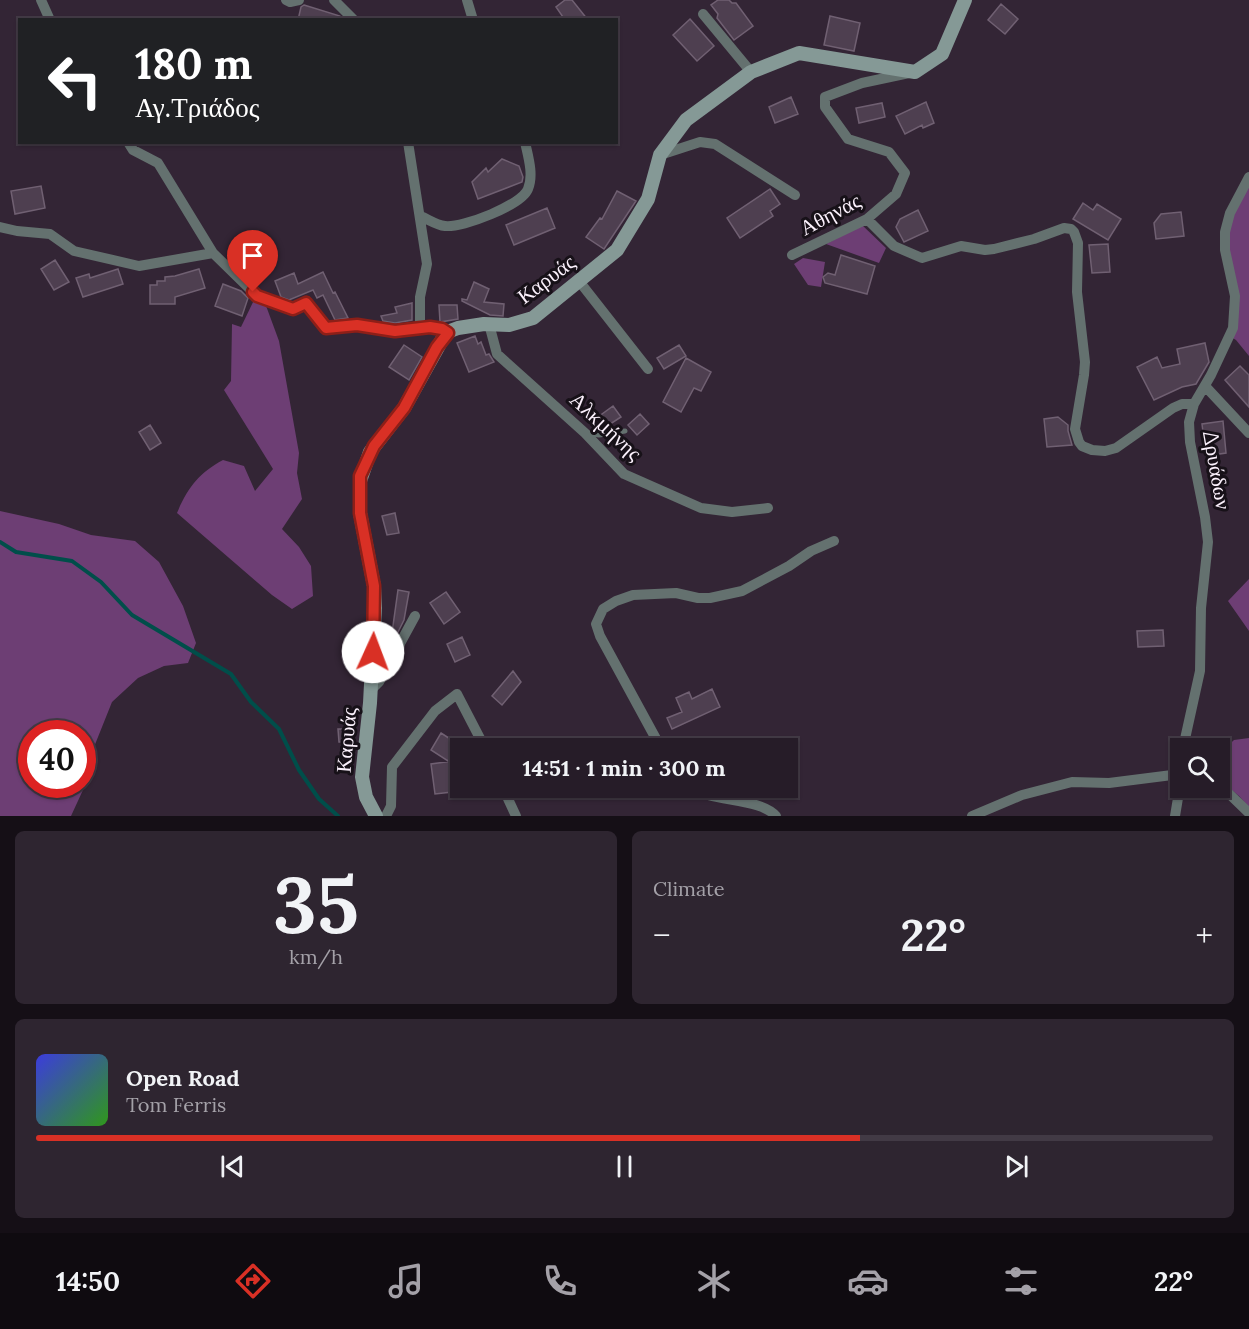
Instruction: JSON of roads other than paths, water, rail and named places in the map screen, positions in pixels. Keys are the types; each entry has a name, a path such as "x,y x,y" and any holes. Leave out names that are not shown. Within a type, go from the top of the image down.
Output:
{"street":[{"path":"41,0 49,18"},
{"path":"286,0 290,2 299,0"},
{"path":"334,0 352,18"},
{"path":"467,0 472,18"},
{"path":"915,72 942,54 965,0"},
{"path":"703,14 751,72"},
{"name":"Καρυάς","path":"376,816 366,797 362,777 370,691 375,596 360,513 360,476 374,446 404,408 437,347 448,333 458,328 489,324 506,326 529,320 616,250 648,199 660,155 686,120 751,72 800,53 915,72"},
{"name":"Αθηνάς","path":"792,255 867,219 897,194 905,173 889,152 849,139 825,107 825,97 862,83 915,72"},
{"path":"660,155 700,142 715,144 795,195"},
{"path":"129,144 133,150 158,163 213,253 257,296 293,309 306,303 326,328 357,325 391,331 433,327 448,333"},
{"path":"408,144 427,264 420,297 420,328"},
{"path":"420,216 444,226 462,225 522,198 528,191 530,183 525,144"},
{"name":"Δρυάδων","path":"1185,738 1200,671 1201,608 1208,542 1206,516 1189,433 1190,418 1194,404 1218,362 1235,319 1235,296 1225,250 1225,232 1230,213 1249,177"},
{"path":"867,219 894,246 922,258 961,246 985,250 1002,248 1064,228 1071,229 1078,243 1077,292 1085,368 1075,429 1078,442 1086,448 1100,452 1116,448 1173,408 1182,404 1194,404"},
{"path":"0,227 50,234 74,251 139,266 213,253"},
{"path":"579,281 648,369"},
{"name":"Αλκμήνης","path":"489,324 497,354 585,433 624,474 701,508 732,512 768,508"},
{"path":"1205,386 1249,434"},
{"path":"656,738 600,636 596,624 603,609 633,595 676,593 710,598 742,591 789,566 811,551 834,541"},
{"path":"370,691 379,682 415,616"},
{"path":"386,816 392,806 392,767 435,711 457,694 480,738"},
{"path":"972,816 1022,795 1072,782 1116,783 1170,775"},
{"path":"1230,795 1249,813"},
{"path":"508,798 516,816"},
{"path":"719,798 758,805 771,810 776,816"},
{"path":"1175,816 1178,798"}],"lane":[{"path":"585,433 599,435 625,431"}],"waterway":[{"path":"0,542 16,552 72,561 101,582 132,615 231,674 251,702 279,729 299,770 319,799 338,816"}]}
